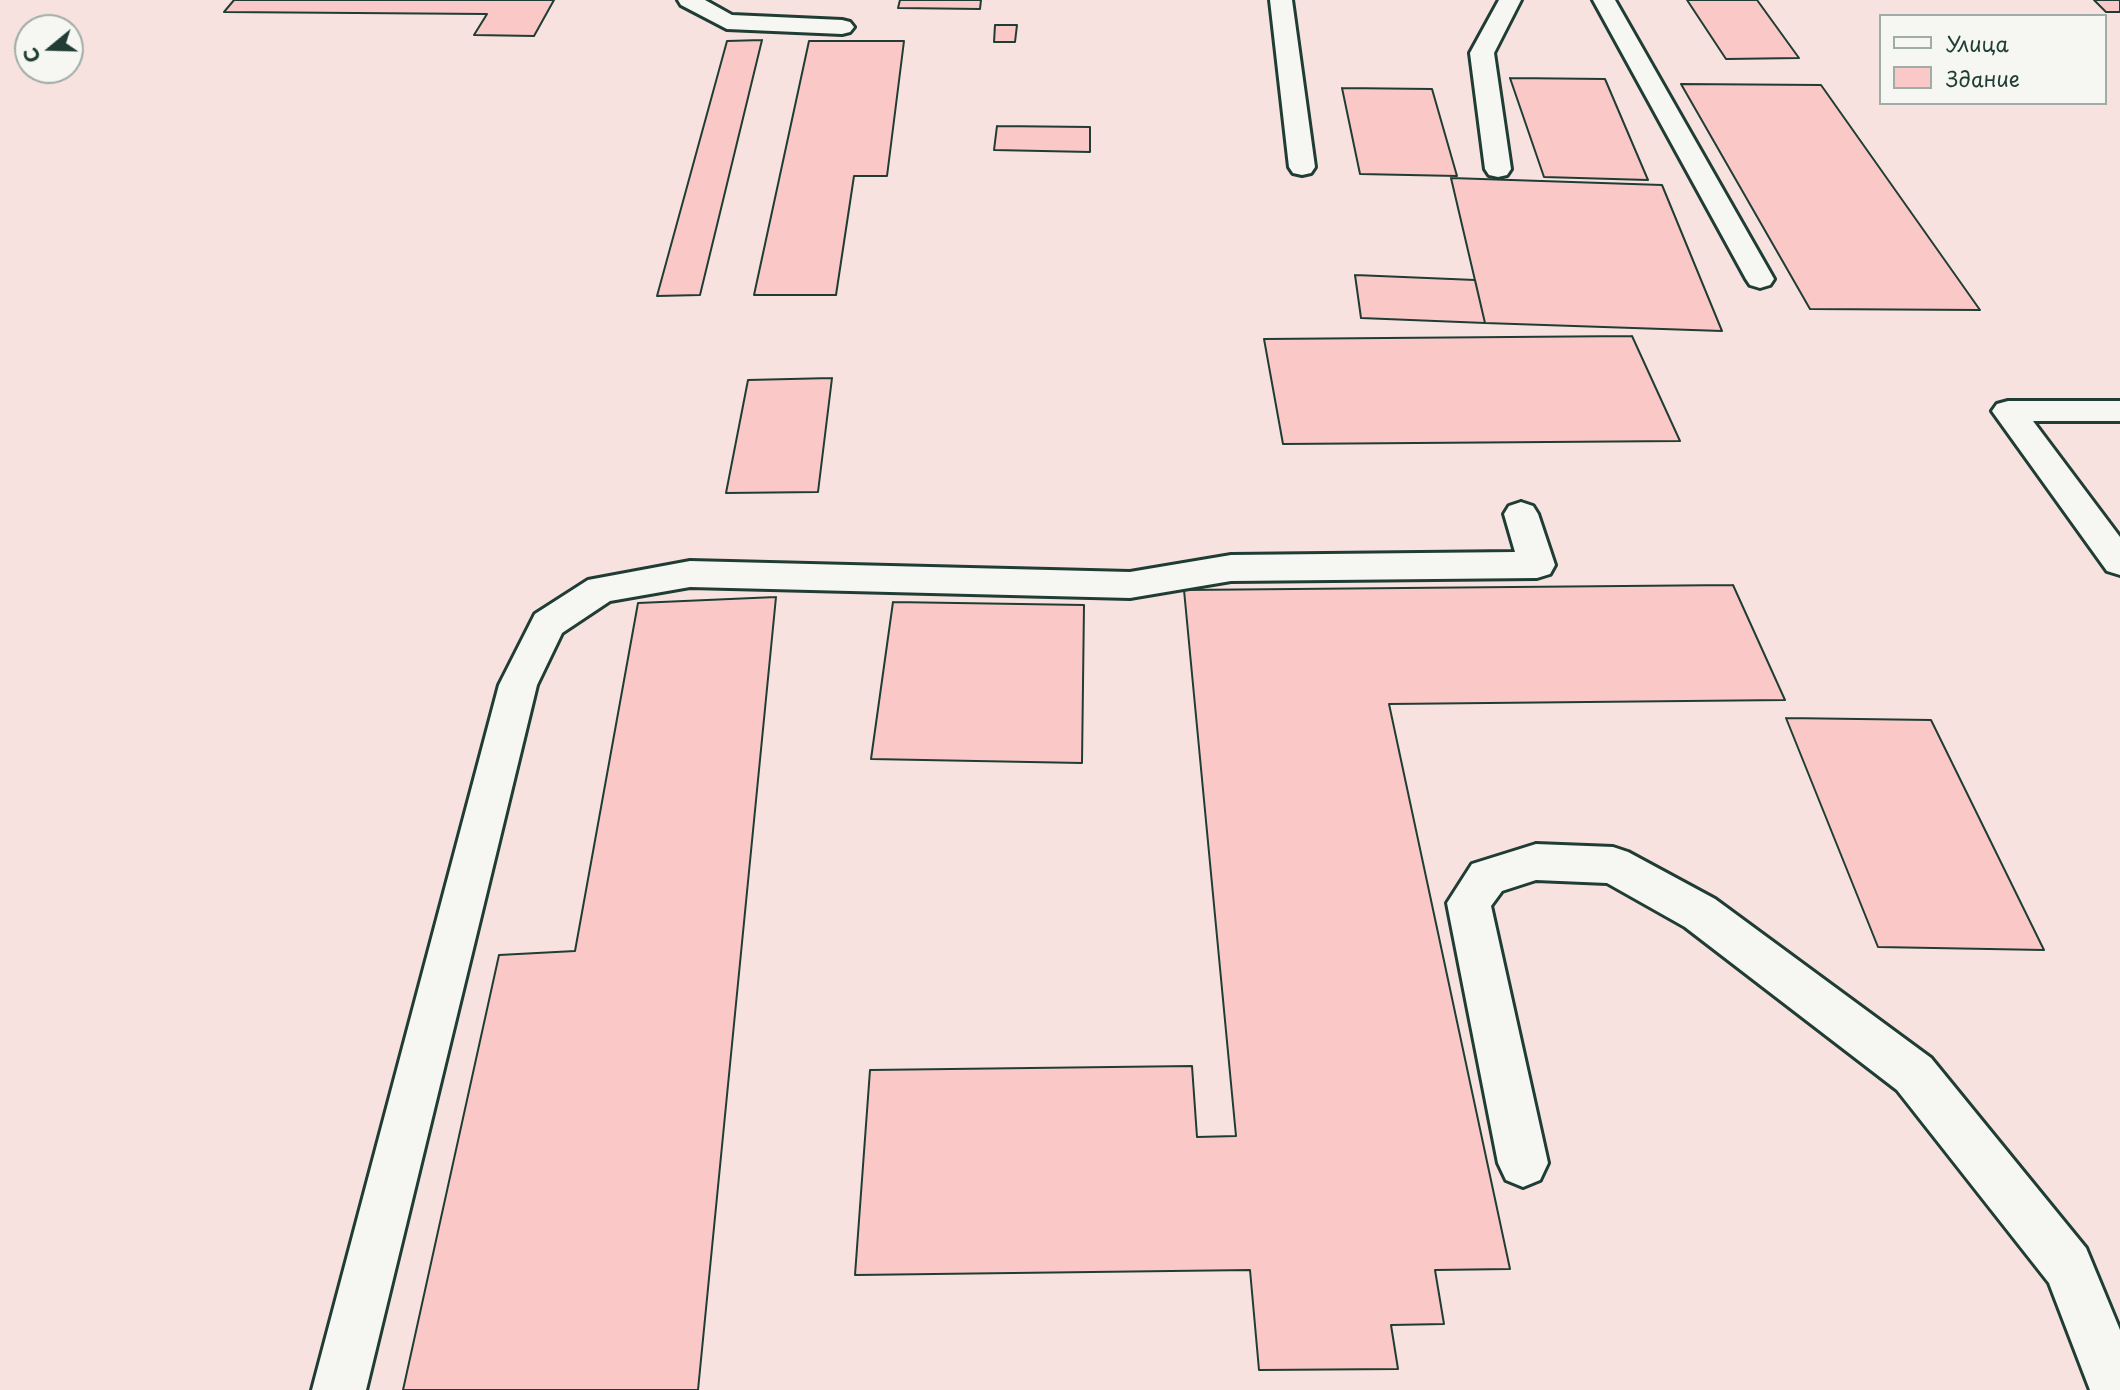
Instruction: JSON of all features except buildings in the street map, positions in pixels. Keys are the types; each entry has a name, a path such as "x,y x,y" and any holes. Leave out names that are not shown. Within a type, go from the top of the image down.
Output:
{"street":[{"path":"689,0 727,22 842,27"},
{"path":"1281,0 1302,167"},
{"path":"1497,169 1482,53 1510,0"},
{"path":"1604,0 1760,279"},
{"path":"2120,411 2008,411 2120,562"},
{"path":"339,1390 518,685 548,624 601,589 690,574 1130,585 1231,568 1536,565 1521,514"},
{"path":"1523,1163 1469,903 1487,877 1536,862 1613,865 1700,912 1914,1074 2067,1266 2116,1390"}],"shaded area":[{"path":"0,0 2120,0 2120,1390 0,1390"}]}
